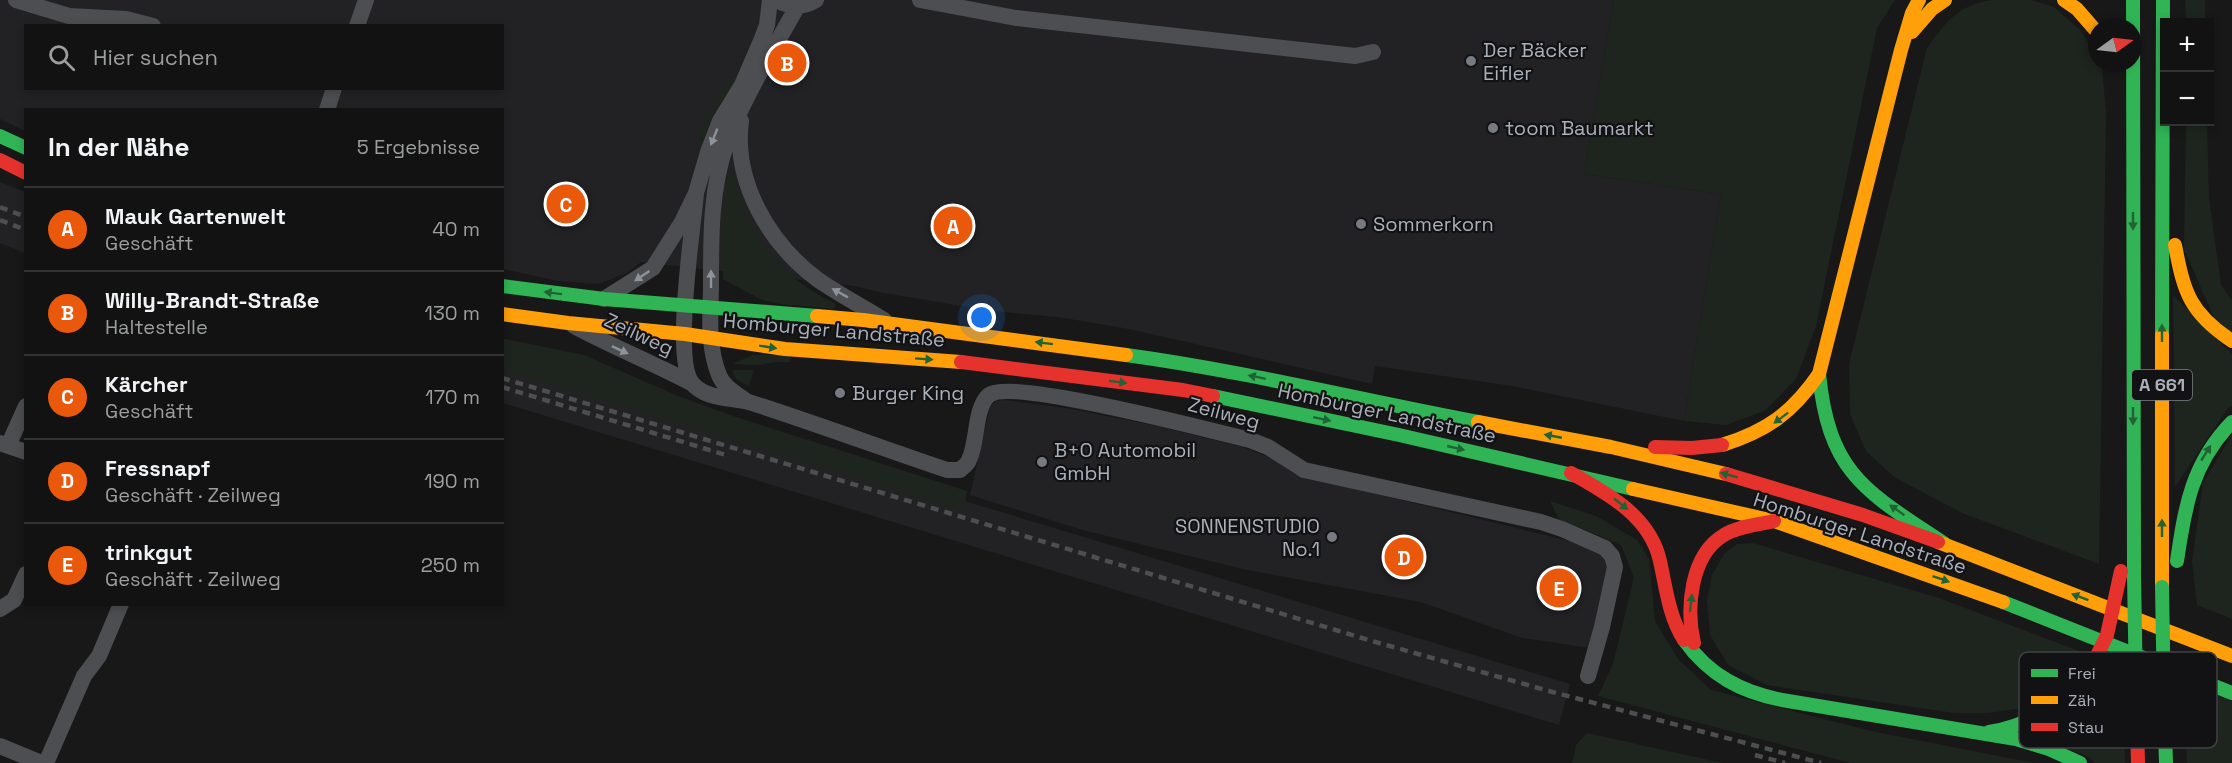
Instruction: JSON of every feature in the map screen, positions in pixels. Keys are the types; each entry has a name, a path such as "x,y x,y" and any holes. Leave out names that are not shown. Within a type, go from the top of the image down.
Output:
{"main road":[{"path":"1919,0 1912,13 1901,50 1819,374 1821,397 1834,441 1858,480 1880,499 1945,544"},
{"path":"1901,50 1914,28 1932,9 1946,0"},
{"path":"2064,0 2077,9 2088,22"},
{"name":"A 661","path":"2133,0 2133,498 2127,574 2133,652"},
{"name":"A 661","path":"2163,0 2162,184 2167,589"},
{"path":"2120,97 2133,163"},
{"path":"0,136 24,147"},
{"path":"0,160 24,171"},
{"path":"2162,184 2182,285 2193,306 2206,322 2232,341"},
{"name":"Homburger Landstraße","path":"504,286 604,299 890,324 1195,364 1376,403 1611,447 1695,466 1863,515 1945,544 2232,656"},
{"name":"Homburger Landstraße","path":"504,314 685,334 785,349 960,362 1183,390 1571,473 1774,521 1984,594 2129,652"},
{"path":"1611,447 1692,448 1722,445 1746,439 1769,428 1789,413 1819,374"},
{"path":"2163,652 2167,589 2191,484 2212,444 2232,422"},
{"path":"1571,473 1630,511 1651,536 1659,553 1674,622 1684,641 1712,672 1722,678 1756,694 1952,729 1985,732 2019,740"},
{"path":"1701,660 1693,640 1689,615 1692,593 1703,558 1710,546 1722,536 1774,521"},
{"path":"2101,652 2127,574"},
{"name":"Homburger Landstraße","path":"2217,687 2232,693"},
{"path":"1985,732 2001,731 2019,725"},
{"path":"2050,748 2080,763"},
{"name":"A 661","path":"2138,748 2138,763"},
{"path":"2166,748 2166,763"}],"street":[{"path":"16,0 69,16 126,19 145,24"},
{"path":"358,24 366,0"},
{"path":"604,299 653,268 682,222 696,193 720,121 742,86 761,41 767,25 770,0"},
{"path":"777,0 797,7 816,0"},
{"path":"920,0 1016,18 1355,56 1373,52"},
{"name":"Zeilweg","path":"748,402 719,378 710,338 711,236 717,179 726,145 742,107 769,54 797,7"},
{"path":"328,108 333,90"},
{"path":"742,107 739,138 741,158 746,179 760,215 787,252 816,278 890,324"},
{"name":"Zeilweg","path":"691,383 685,364 685,334 696,193"},
{"name":"Zeilweg","path":"568,323 621,351 654,364 691,383 701,391 748,402 947,470 960,470 969,462 984,401 991,393 1004,390 1125,410 1250,440 1268,447 1304,470 1541,522 1562,529 1605,548 1612,556 1616,567 1588,676"},
{"path":"24,409 4,444 24,451"},
{"path":"0,609 14,600 24,578"},
{"path":"0,746 43,763 84,676 99,656 120,606"}],"shaded area":[{"path":"0,0 1614,0 1584,174 1721,194 1684,421 1512,386 1375,366 1372,384 1129,329 1058,317 992,311 855,286 641,262 627,273 599,284 558,281 504,269 504,108 24,108 24,131 0,119"},
{"path":"1614,0 1895,0 1877,28 1816,326 1796,379 1766,410 1726,425 1684,421 1721,194 1584,174"},
{"path":"2031,0 2054,7 2082,32 2088,42 2088,72 2103,72 2106,113 2099,564 1962,513 1894,477 1866,451 1850,414 1849,364 1927,48 1954,16 1980,2"},
{"path":"2185,0 2205,0 2205,18 2186,18"},
{"path":"748,47 750,48 740,73 713,113 693,171 702,124 737,71"},
{"path":"2186,126 2207,126 2209,198 2221,285 2232,301 2232,333 2215,320 2184,249"},
{"path":"730,167 747,214 767,250 796,279 836,304 834,309 762,300 723,279 723,200"},
{"path":"0,182 24,192 24,253 0,243"},
{"path":"2173,295 2232,354 2232,406 2228,408 2175,487"},
{"path":"504,339 584,355 678,396 736,417 967,491 964,511 504,370"},
{"path":"753,355 790,355 790,362 757,365 732,364"},
{"path":"504,362 1570,684 1559,725 504,403"},
{"path":"732,370 754,370 749,386 736,379"},
{"path":"1005,400 1072,409 1239,446 1273,459 1294,474 1578,543 1608,557 1612,569 1591,648 1522,638 1421,602 1247,570 1086,531 970,495 990,407 996,401"},
{"path":"2232,434 2232,619 2197,605 2192,561 2203,483"},
{"path":"1550,501 1596,516 1637,540 1649,559 1655,621 1678,659 1711,690 1871,731 2034,763 1851,763 1598,696 1613,664 1634,577 1621,545 1559,519"},
{"path":"1753,543 1939,598 2079,652 2019,652 2019,709 1988,713 1954,713 1767,685 1728,665 1710,635 1707,601 1712,575 1724,554 1737,544"},
{"path":"2217,693 2232,699 2232,763 2187,763 2186,748 2217,748"},
{"path":"1587,733 1722,763 1572,763 1576,745"},
{"path":"2065,748 2124,748 2125,763 2095,763 2087,756"}],"railway":[{"path":"0,207 24,216"},
{"path":"0,220 24,229"},
{"path":"504,379 1372,641 1549,691 1821,763"},
{"path":"504,388 726,455"},
{"path":"1755,755 1785,763"}],"traffic: fast":[{"path":"2133,0 2134,576"},
{"path":"2162,335 2163,0"},
{"path":"0,136 24,147"},
{"path":"504,286 604,299 817,316"},
{"path":"1126,355 1258,377 1478,422"},
{"path":"1819,374 1824,408 1832,436 1856,477 1894,510 1945,544"},
{"path":"1213,396 1399,435 1633,489"},
{"path":"2177,561 2192,486 2208,453 2218,437 2232,422"},
{"path":"2134,576 2135,652"},
{"path":"2162,587 2163,652"},
{"path":"2003,602 2129,652"},
{"path":"1684,640 1715,672 1740,687 1767,697 2019,740"},
{"path":"2217,687 2232,693"},
{"path":"1989,732 2019,724"},
{"path":"2046,748 2080,763"},
{"path":"2166,748 2166,763"}],"traffic: slow":[{"path":"1722,445 1738,440 1777,419 1799,400 1819,374 1901,50 1912,13 1919,0"},
{"path":"1912,32 1932,9 1945,0"},
{"path":"2064,0 2077,9 2088,22"},
{"path":"2175,245 2182,276 2191,300 2207,321 2232,341"},
{"path":"504,314 685,334 785,349 961,362"},
{"path":"817,316 1126,355"},
{"path":"2162,335 2162,587"},
{"path":"1478,422 1611,447 1726,474"},
{"path":"1633,489 1774,521 2003,602"},
{"path":"1938,542 2232,656"}],"traffic: jam":[{"path":"0,160 24,172"},
{"path":"961,362 1183,390 1213,396"},
{"path":"1655,447 1692,448 1722,445"},
{"path":"1571,473 1613,498 1626,508 1647,531 1660,561 1671,612 1684,640"},
{"path":"1726,474 1863,515 1938,542"},
{"path":"1694,643 1691,599 1697,569 1704,556 1724,535 1742,528 1774,521"},
{"path":"2099,652 2107,635 2121,571"},
{"path":"2138,748 2138,763"}],"place":[{"name":"Der Bäcker Eifler","path":"1471,61"},
{"name":"Willy-Brandt-Straße","path":"787,63"},
{"name":"toom Baumarkt","path":"1493,128"},
{"name":"Kärcher","path":"566,204"},
{"name":"Sommerkorn","path":"1361,224"},
{"name":"Mauk Gartenwelt","path":"953,226"},
{"name":"Burger King","path":"840,393"},
{"name":"B+O Automobil GmbH","path":"1042,462"},
{"name":"SONNENSTUDIO No.1","path":"1332,537"},
{"name":"Fressnapf","path":"1404,557"},
{"name":"trinkgut","path":"1559,588"}]}
